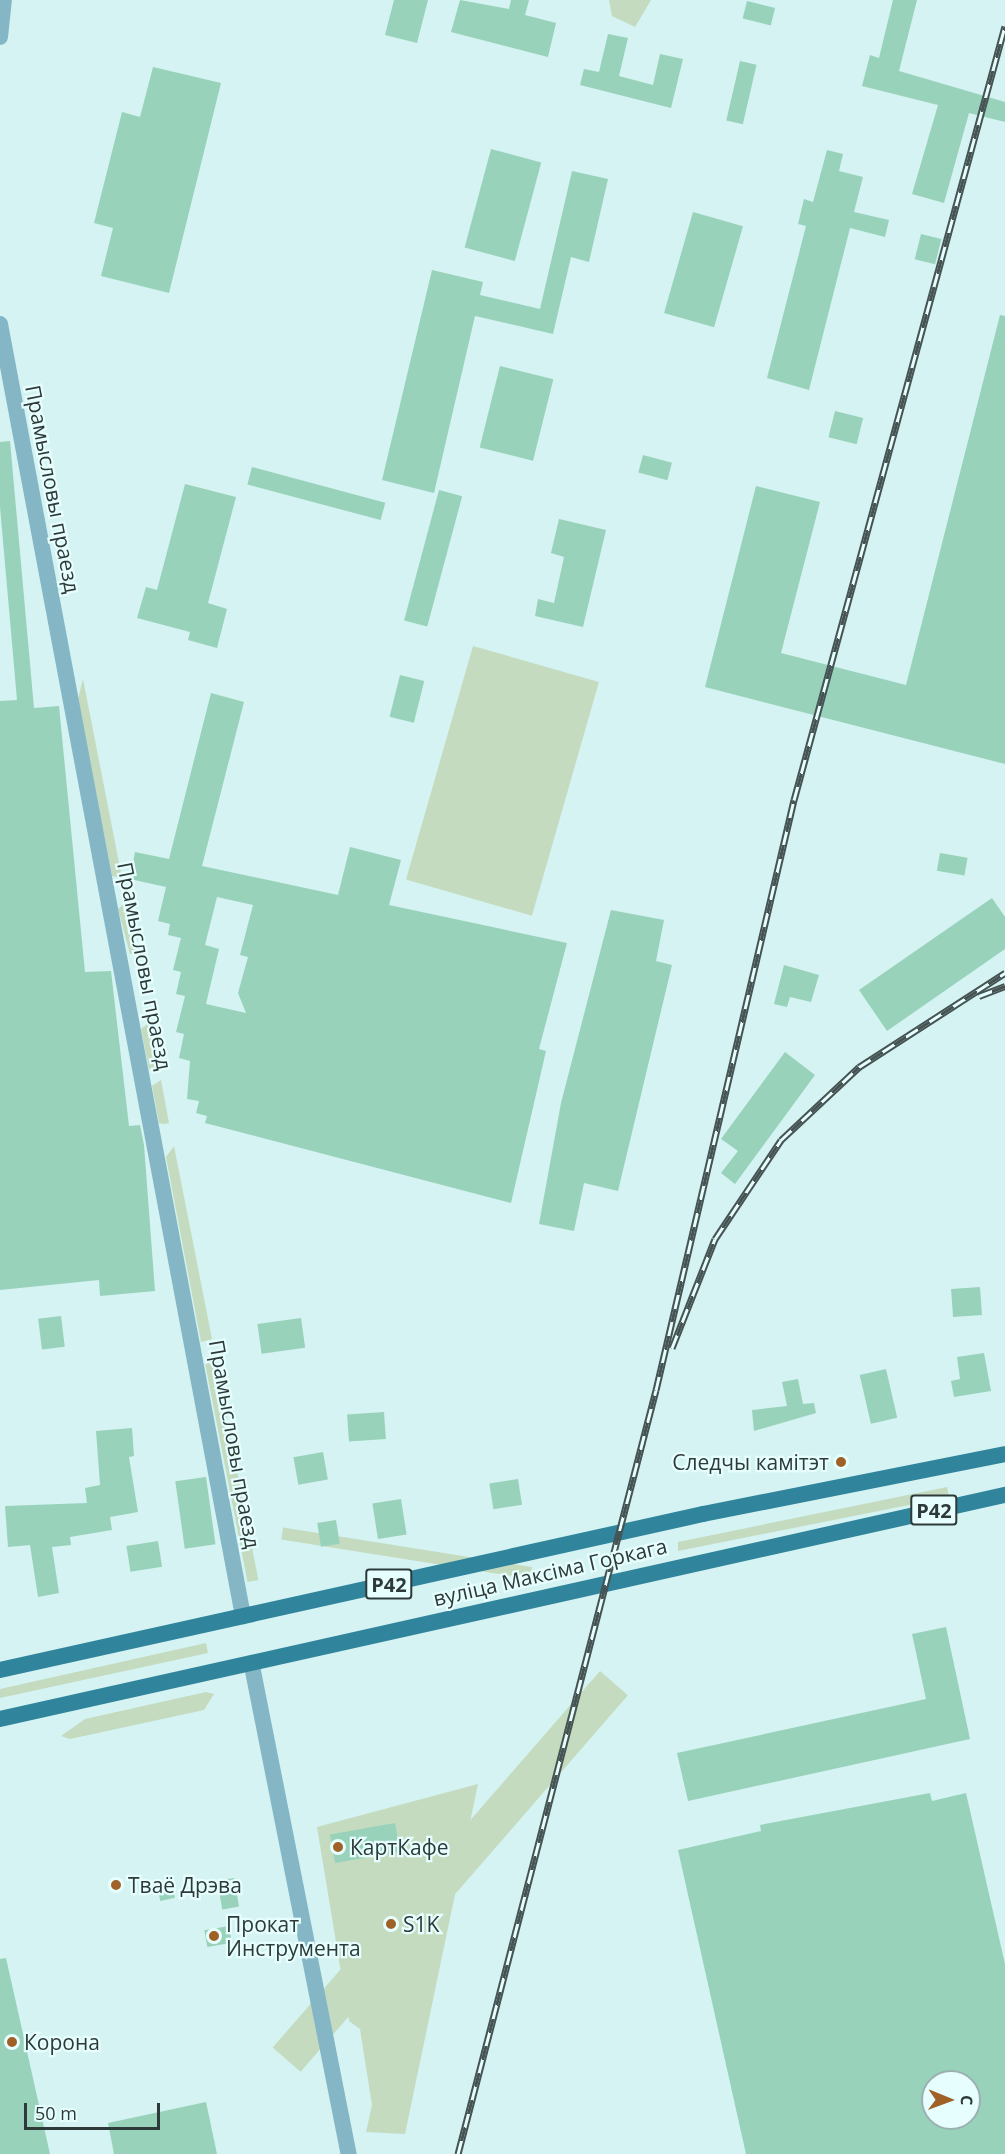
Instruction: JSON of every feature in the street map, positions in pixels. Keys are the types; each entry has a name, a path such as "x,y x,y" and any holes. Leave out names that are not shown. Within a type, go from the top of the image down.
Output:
{"main road":[{"name":"вуліца Максіма Горкага","path":"0,1670 703,1514 1005,1455"},
{"name":"вуліца Максіма Горкага","path":"0,1719 252,1666 526,1599 1005,1495"}],"street":[{"path":"0,37 4,0"},
{"name":"Прамысловы праезд","path":"0,324 243,1616"},
{"path":"252,1666 349,2154"}],"green space":[{"path":"609,0 651,0 635,27 612,16"},
{"path":"473,646 599,682 532,916 406,880"},
{"path":"83,679 122,878 112,876 78,699"},
{"path":"126,902 137,953 130,954 118,909"},
{"path":"150,1022 159,1068 149,1069 141,1029"},
{"path":"161,1080 169,1123 164,1124 159,1123 152,1086"},
{"path":"174,1146 212,1339 201,1342 166,1157"},
{"path":"216,1362 258,1580 248,1582 205,1364"},
{"path":"947,1487 949,1497 678,1551 678,1542"},
{"path":"283,1528 532,1567 530,1579 281,1539"},
{"path":"206,1643 208,1653 0,1698 0,1689"},
{"path":"600,1671 628,1695 301,2072 273,2048"},
{"path":"206,1692 214,1694 204,1710 70,1739 61,1736 85,1719"},
{"name":"S1K","path":"478,1784 405,2134 366,2132 372,2105 360,2029 349,2021 317,1827"}],"building":[{"path":"394,0 428,0 417,43 385,35"},
{"path":"460,0 509,9 511,0 529,0 525,15 556,23 548,57 451,32"},
{"path":"893,0 917,0 899,71 1005,102 1005,122 969,113 944,203 912,194 938,105 862,86 870,55 879,58"},
{"path":"747,1 775,8 771,25 743,18"},
{"path":"608,34 628,38 619,76 653,85 660,54 683,59 671,108 580,85 584,69 599,72"},
{"path":"740,61 757,65 743,124 726,120"},
{"path":"153,67 221,83 169,293 101,276 113,228 94,223 122,112 140,117"},
{"path":"491,149 541,162 515,261 465,248"},
{"path":"827,150 843,154 839,171 863,177 854,212 889,220 885,237 850,228 809,390 767,378 806,226 798,224 804,199 813,202"},
{"path":"572,171 608,179 589,262 571,257 553,334 475,316 434,493 382,480 432,270 483,282 480,295 540,309"},
{"path":"693,212 743,226 714,327 664,313"},
{"path":"921,234 941,239 935,264 915,259"},
{"path":"1000,315 1005,316 1005,764 705,687 756,486 820,502 781,653 906,685"},
{"path":"500,366 553,379 533,461 480,448"},
{"path":"835,411 863,418 857,444 828,437"},
{"path":"10,441 34,708 59,706 85,972 111,971 129,1126 140,1125 144,1145 155,1291 100,1296 99,1280 0,1290 0,701 17,700 0,507 0,442"},
{"path":"643,455 672,463 667,480 638,472"},
{"path":"252,467 385,503 381,520 247,484"},
{"path":"185,484 236,497 208,603 227,609 217,648 188,640 190,632 137,618 146,587 157,590"},
{"path":"439,490 462,496 427,627 404,620"},
{"path":"559,519 606,530 583,627 535,616 538,599 554,603 564,557 551,553"},
{"path":"400,675 424,681 414,723 390,717"},
{"path":"211,693 244,702 202,866 338,895 350,847 401,860 389,905 567,943 539,1049 546,1051 511,1203 205,1123 207,1116 196,1113 199,1101 187,1099 190,1061 179,1058 184,1034 176,1032 185,996 176,994 181,972 173,970 181,938 168,935 170,924 158,921 166,887 130,879 135,852 169,859","holes":["217,897 253,905 240,955 248,957 238,993 246,1013 206,1004 219,949 205,945"]},
{"path":"940,853 968,858 964,876 937,871"},
{"path":"992,898 1005,917 1005,949 887,1031 859,990"},
{"path":"611,910 664,920 656,961 672,965 618,1191 584,1183 574,1231 539,1224 561,1103"},
{"path":"784,965 819,975 811,1002 790,997 787,1007 774,1004"},
{"path":"785,1052 815,1075 735,1184 721,1173 738,1151 721,1139"},
{"path":"980,1287 982,1315 953,1317 951,1289"},
{"path":"61,1316 65,1347 42,1350 38,1319"},
{"path":"301,1318 305,1348 262,1354 257,1324"},
{"path":"984,1353 991,1391 954,1397 951,1381 960,1379 957,1357"},
{"path":"886,1369 897,1418 871,1424 860,1375"},
{"path":"798,1379 803,1404 814,1403 816,1413 754,1431 752,1410 787,1406 782,1382"},
{"path":"384,1412 386,1439 349,1442 347,1415"},
{"path":"132,1428 134,1456 129,1457 138,1512 110,1517 112,1530 70,1537 71,1545 52,1547 59,1593 38,1597 30,1545 8,1547 5,1506 87,1503 85,1488 100,1485 96,1431"},
{"path":"323,1452 328,1480 298,1485 293,1457"},
{"path":"206,1477 215,1544 185,1549 175,1481"},
{"path":"518,1479 522,1505 493,1509 489,1484"},
{"path":"401,1499 407,1535 378,1539 372,1504"},
{"path":"336,1520 340,1544 321,1547 317,1523"},
{"path":"158,1541 162,1567 130,1572 126,1546"},
{"path":"946,1627 970,1739 688,1801 677,1753 926,1699 912,1634"},
{"path":"930,1793 932,1801 966,1793 1005,1964 1005,2154 746,2154 678,1850 761,1831 760,1825"},
{"path":"395,1823 400,1852 335,1863 330,1834"},
{"path":"234,1878 239,1907 222,1910 217,1881"},
{"path":"172,1885 175,1898 160,1901 157,1888"},
{"path":"229,1926 232,1943 207,1947 204,1930"},
{"name":"Корона","path":"6,1958 50,2154 0,2154 0,1959"},
{"path":"206,2102 217,2154 114,2154 108,2123"}],"railway":[{"path":"458,2154 656,1390 794,800 1005,26"},
{"path":"672,1348 715,1239 781,1140 859,1067 1005,973"},
{"path":"979,996 1005,986"}],"place":[{"name":"Следчы камітэт","path":"841,1462"},
{"name":"КартКафе","path":"338,1847"},
{"name":"Тваё Дрэва","path":"116,1885"},
{"name":"S1K","path":"391,1924"},
{"name":"Прокат Инструмента","path":"214,1936"},
{"name":"Корона","path":"12,2042"}]}
